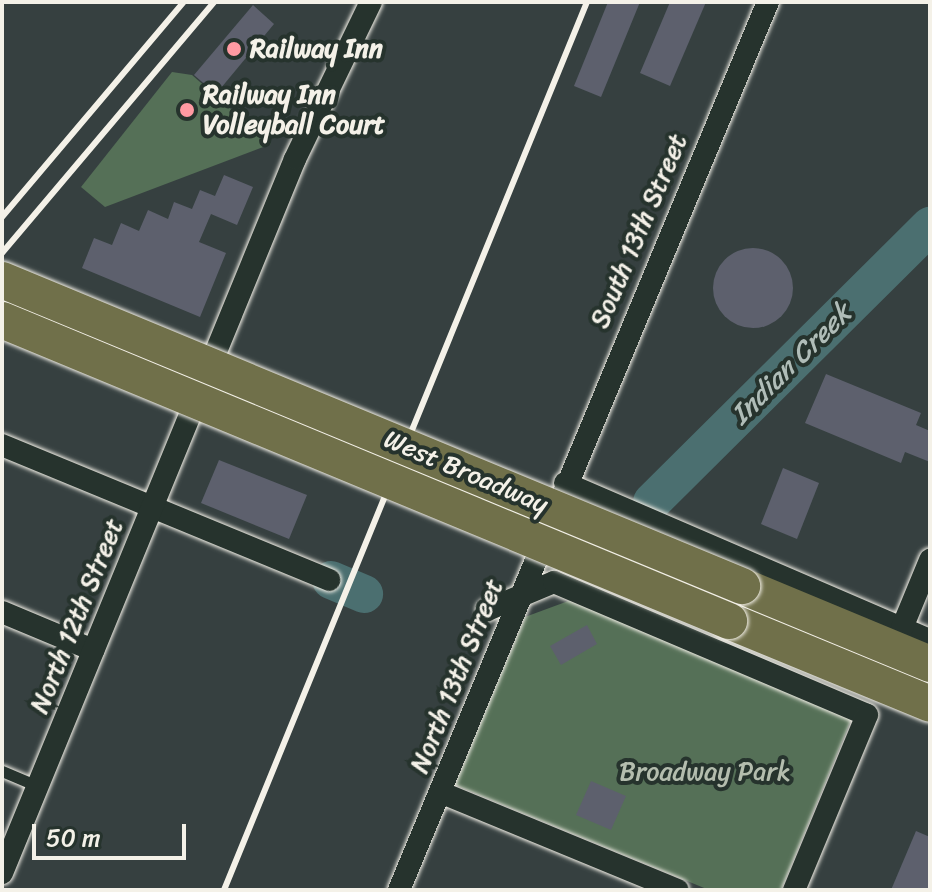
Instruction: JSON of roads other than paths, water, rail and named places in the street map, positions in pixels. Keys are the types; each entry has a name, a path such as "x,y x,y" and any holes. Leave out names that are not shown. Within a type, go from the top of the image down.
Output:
{"main road":[{"name":"West Broadway","path":"2,280 930,664"},
{"name":"West Broadway","path":"2,320 930,704"}],"street":[{"name":"North 12th Street","path":"2,873 295,159 371,2"},
{"name":"South 13th Street","path":"565,483 768,2"},
{"path":"2,445 329,580"},
{"name":"North 13th Street","path":"399,890 565,483"},
{"path":"565,483 930,640"},
{"path":"902,628 927,575"},
{"path":"487,610 554,582 867,715 794,890"},
{"path":"2,612 93,650"},
{"path":"440,792 678,890"}],"lane":[{"path":"2,771 38,786"}],"waterway":[{"name":"Indian Creek","path":"652,502 930,226"},
{"name":"Indian Creek","path":"331,580 364,594"}],"railway":[{"path":"2,217 184,2"},
{"path":"2,253 214,2"},
{"path":"224,890 587,2"}],"place":[{"name":"Railway Inn","path":"234,49"},
{"name":"Railway Inn Volleyball Court","path":"187,110"}],"park label":[{"name":"Broadway Park","path":"705,772"}]}
